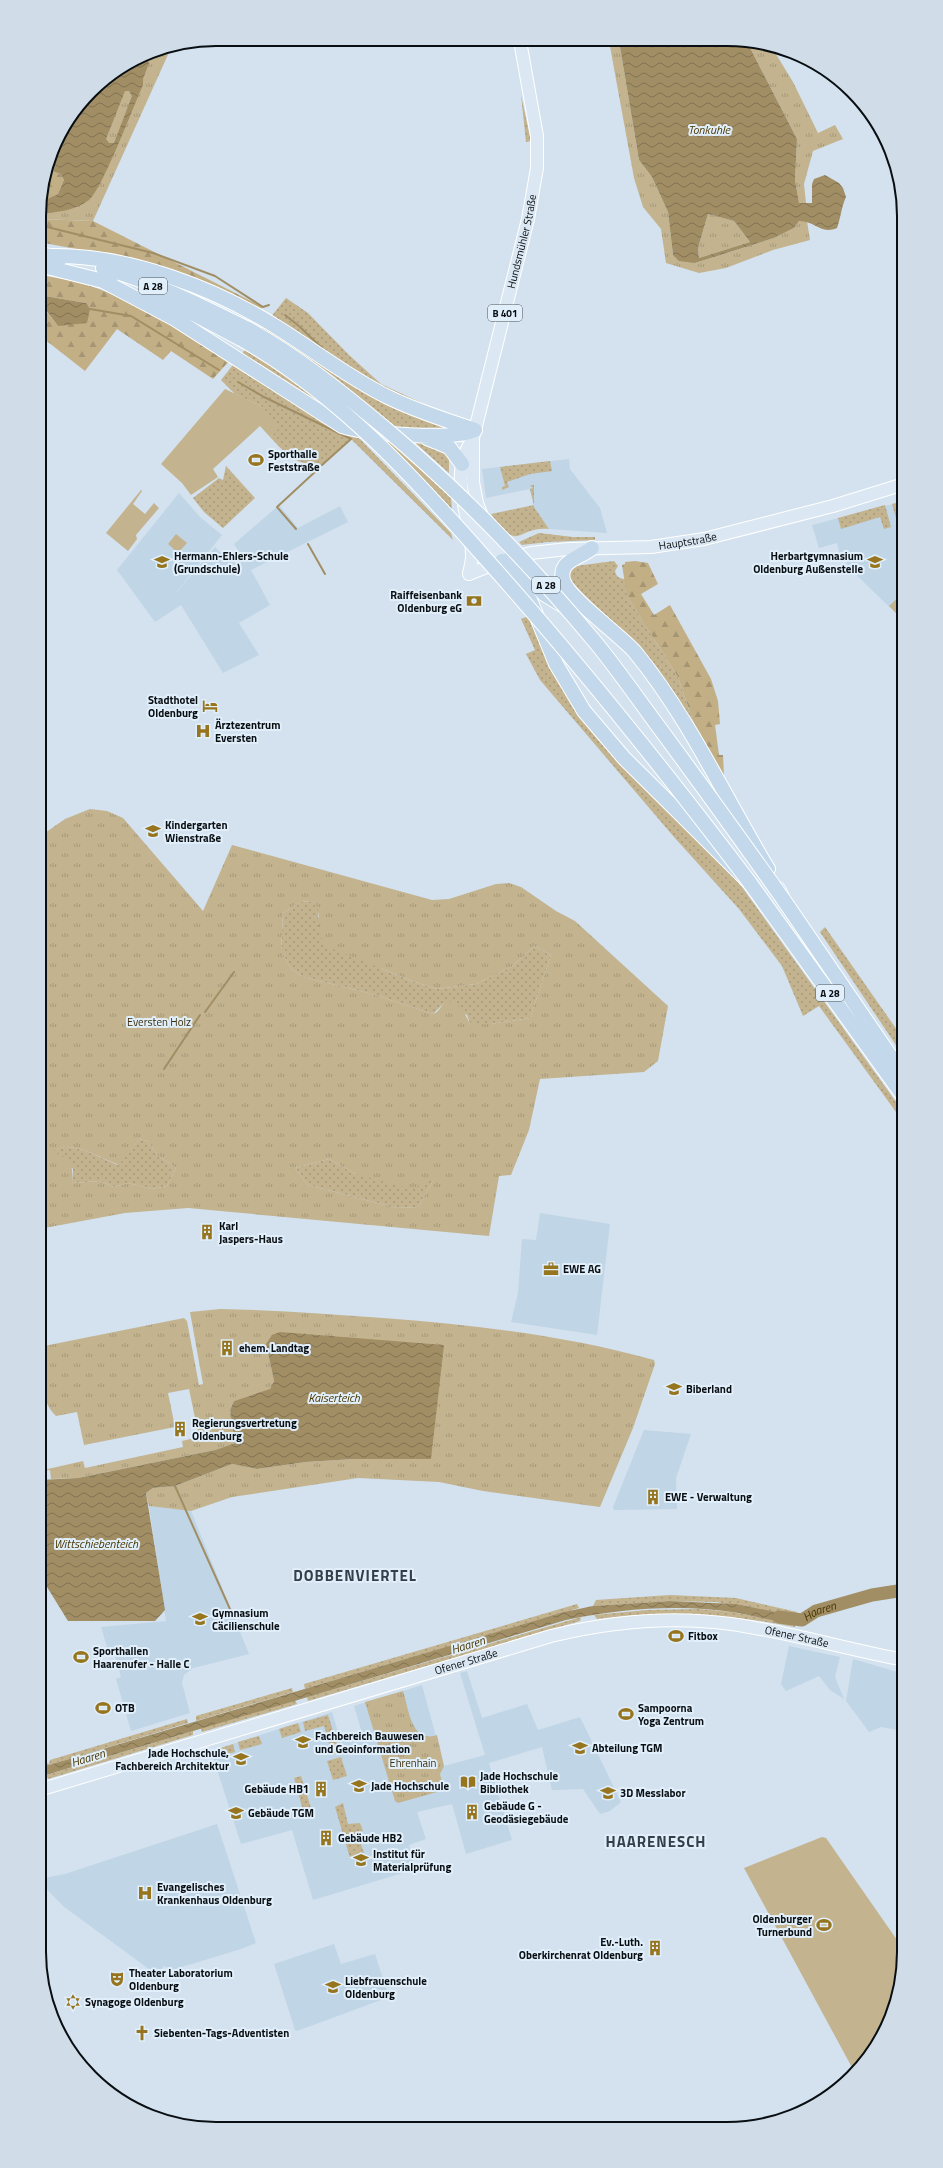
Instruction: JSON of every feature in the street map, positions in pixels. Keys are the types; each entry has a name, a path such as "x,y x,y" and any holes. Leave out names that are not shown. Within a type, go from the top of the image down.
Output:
{"highway":[{"path":"46,255 82,256 161,275 207,291 278,328 340,369 387,397 474,434"},
{"name":"A 28","path":"46,255 108,270 154,286 202,306 244,334 336,405 396,461 431,496 571,654 750,883 794,942 897,1087"},
{"name":"A 28","path":"46,267 103,281 190,312 288,354 368,414 450,486 526,563 598,645 721,811 897,1066"},
{"path":"103,281 175,319 248,364 288,393 342,426 371,433 474,434"},
{"path":"415,434 449,447 462,464"},
{"path":"592,548 566,564 562,571 563,582 571,594 608,626 641,660 682,718 769,870 783,900"},
{"path":"506,560 530,600 556,664 573,695 594,723 624,758 750,883"},
{"path":"506,560 556,603 608,626"}],"main road":[{"name":"Hundsmühler Straße","path":"506,560 490,533 476,503 472,470 474,434 528,218 537,174 538,144 521,46"},
{"name":"Hundsmühler Straße","path":"469,574 472,557 461,492 462,464 466,448 474,434"},
{"name":"Hauptstraße","path":"469,574 506,560 545,551 592,548 651,547 704,539 833,506 897,486"},
{"name":"Hundsmühler Straße","path":"466,516 475,531 506,560"},
{"name":"Ofener Straße","path":"46,1788 551,1636 587,1629 663,1622 731,1624 897,1659"}],"shaded area":[{"path":"569,459 570,469 600,508 607,533 549,529 534,507 530,489 486,498 482,469"},
{"path":"179,493 200,517 222,535 171,599 215,547 222,554 242,557 234,544 279,505 298,528 340,506 348,522 251,570 270,605 239,623 259,655 223,673 181,605 155,622 117,570"},
{"name":"Herbartgymnasium Oldenburg Außenstelle","path":"897,503 897,614 848,567 844,555 840,556 837,543 819,548 812,525"},
{"path":"540,1213 610,1224 597,1335 511,1322 518,1293 522,1239 536,1240"},
{"path":"644,1430 691,1434 676,1478 677,1509 614,1510 613,1507"},
{"name":"Gymnasium Cäcilienschule","path":"149,1506 191,1511 249,1654 193,1668 184,1675 182,1683 190,1713 131,1731 116,1679 121,1677 114,1652 109,1654 101,1627 166,1621"},
{"path":"789,1646 840,1657 835,1677 844,1699 830,1690 819,1676 786,1691 781,1684"},
{"path":"853,1659 897,1672 897,1730 881,1727 869,1732 846,1701"},
{"name":"Jade Hochschule","path":"467,1671 482,1718 527,1704 538,1730 580,1717 621,1802 610,1811 600,1814 583,1789 552,1790 542,1747 489,1763 512,1840 466,1854 452,1804 417,1812 426,1839 409,1845 416,1869 313,1900 292,1830 241,1844 212,1754 214,1750 332,1712 341,1742 363,1736 354,1706 422,1685 444,1766 485,1755 460,1673"},
{"name":"Evangelisches Krankenhaus Oldenburg","path":"217,1824 256,1943 172,1970 164,1966 157,1975 63,1906 46,1888 46,1878 65,1874"},
{"name":"Liebfrauenschule Oldenburg","path":"334,1944 341,1964 375,1954 389,1997 297,2031 295,2030 274,1964"}],"green space":[{"path":"610,46 620,46 639,160 652,177 668,212 673,255 695,263 774,238 794,228 799,221 807,221 810,240 773,250 726,268 699,273 666,263 661,229 643,207 634,178"},
{"path":"750,47 775,53 793,82 818,133 835,125 843,139 813,151 804,184 806,203 799,204 795,180 797,139"},
{"path":"169,53 93,221 46,219 47,199 58,194 64,180 61,174 52,171 55,161 69,131 88,104 104,88 131,69 151,59"},
{"path":"521,95 531,141 526,142"},
{"path":"52,171 61,174 64,180 58,194 47,199"},
{"path":"708,214 734,221 750,242 699,258 698,248"},
{"path":"46,219 93,221 263,307 261,309 224,292 92,252 46,243"},
{"path":"46,276 78,282 118,297 156,316 230,360 213,379 171,351 163,360 117,329 85,371 46,340 46,311 58,326 86,303 46,296"},
{"path":"286,298 308,313 349,355 381,384 456,419 449,452 449,473 412,440 388,438 451,496 452,510 382,439 356,435 451,533 453,540 351,439 319,467 303,463 287,454 270,437 280,427 261,406 235,394 221,380"},
{"path":"225,389 261,406 281,427 270,437 260,426 213,469 218,477 191,495 182,483 161,464"},
{"path":"550,461 552,471 530,474 507,482 509,487 502,490 502,487 505,486 500,467"},
{"path":"226,466 255,498 223,528 204,512 193,498 219,478 223,480"},
{"path":"530,485 534,485 534,505 530,489 533,488"},
{"path":"141,490 142,491 133,504 145,514 154,503 159,508 136,535 137,539 128,551 106,533"},
{"path":"897,503 897,522 892,504"},
{"path":"534,505 549,529 538,529 514,536 508,533 491,514"},
{"path":"885,505 891,527 884,529 880,517 841,529 838,518"},
{"path":"539,533 573,537 595,537 595,540 548,542 522,545 519,542"},
{"path":"176,534 187,543 178,553 168,544"},
{"path":"614,561 618,566 615,571 616,575 620,578 626,579 627,596 678,677 695,727 570,589 568,567"},
{"path":"635,561 648,563 658,584 641,594 654,615 670,605 711,679 718,701 720,724 715,725 719,755 723,755 724,777 695,727 678,677 627,596 622,565 625,564 625,562"},
{"path":"897,599 897,614 889,606"},
{"path":"534,614 563,678 742,887 897,1103 897,1113 819,1006 803,1016 782,966 739,909 674,837 540,680 526,654 535,650 521,619"},
{"name":"Eversten Holz","path":"90,809 107,811 123,818 203,911 232,845 432,900 449,899 496,884 509,883 521,887 556,911 575,921 668,1006 658,1061 644,1072 540,1079 529,1130 511,1175 499,1176 489,1236 188,1208 125,1213 46,1228 46,832 65,819","holes":["314,901 317,907 320,935 328,947 412,981 437,989 476,984 513,966 534,946 551,955 530,1018 491,1024 470,1024 462,1008 449,1001 444,1003 437,1012 433,1014 372,994 303,977 291,969 281,951 283,913 300,902","139,1139 148,1141 157,1155 176,1168 167,1186 152,1189 128,1183 114,1187 100,1181 72,1183 72,1170 70,1162 63,1156 51,1152 65,1146 84,1150 119,1165","329,1159 356,1174 411,1189 434,1179 418,1207 397,1208 308,1185 295,1168"]},
{"path":"314,901 318,907 318,918 382,969 437,989 476,984 513,966 534,946 551,955 530,1018 491,1024 470,1024 467,1015 444,1003 433,1014 372,994 303,977 291,969 281,951 283,913 300,902"},
{"path":"825,927 897,1030 897,1047 820,932"},
{"path":"139,1139 148,1141 157,1155 176,1168 167,1186 152,1189 128,1183 114,1187 100,1181 72,1183 73,1169 50,1152 65,1146 84,1150 118,1165"},
{"path":"329,1159 356,1174 434,1179 418,1207 397,1208 308,1185 295,1168"},
{"path":"220,1309 281,1311 417,1321 485,1328 519,1332 621,1351 654,1360 655,1364 633,1428 600,1507 483,1491 439,1482 358,1478 232,1497 191,1511 149,1506 146,1493 153,1488 175,1486 232,1464 257,1469 306,1462 354,1459 266,1344 274,1381 270,1390 234,1401 230,1410 235,1443 215,1450 78,1478 51,1479 50,1470 46,1469 83,1461 85,1468 183,1447 182,1441 199,1437 189,1389 168,1393 175,1427 84,1445 77,1412 56,1416 46,1402 46,1346 184,1318 187,1321 199,1385 203,1384 190,1312"},
{"path":"670,1595 736,1598 797,1612 796,1616 716,1602 670,1601 593,1606 596,1600"},
{"path":"577,1604 579,1608 305,1689 304,1684"},
{"path":"699,1609 732,1612 795,1624 795,1627 721,1616 671,1614 622,1616 597,1619 594,1615 647,1610"},
{"path":"581,1617 580,1621 308,1701 307,1697"},
{"path":"292,1688 293,1692 196,1721 196,1716"},
{"name":"Ehrenhain","path":"403,1691 412,1723 416,1730 428,1736 437,1735 444,1766 440,1774 444,1790 398,1803 395,1801 365,1702"},
{"path":"295,1700 297,1704 202,1732 201,1728"},
{"path":"328,1715 340,1753 332,1755 324,1726 305,1731 303,1722"},
{"path":"187,1719 188,1723 46,1766 46,1762 49,1764 50,1760"},
{"path":"298,1723 301,1732 282,1738 279,1729"},
{"path":"193,1731 193,1735 48,1779 46,1775"},
{"path":"259,1736 262,1744 240,1750 238,1742"},
{"path":"233,1744 235,1752 214,1758 213,1754 215,1750"},
{"path":"341,1757 347,1776 333,1780 327,1761"},
{"path":"301,1776 311,1808 303,1810 294,1778"},
{"path":"343,1803 348,1824 360,1823 363,1831 357,1833 364,1853 350,1858 335,1807"},
{"path":"822,1837 826,1838 897,1940 896,1974 888,2007 874,2037 852,2067 744,1868"}],"water":[{"name":"Tonkuhle","path":"620,46 749,47 797,139 795,180 799,203 812,203 812,184 814,179 825,175 839,183 843,188 846,197 837,228 826,230 810,223 799,221 794,228 774,238 695,263 679,261 673,255 668,212 652,177 639,160","holes":["708,214 734,221 750,242 699,258 698,248"]},
{"path":"148,61 149,63 143,79 143,85 102,181 95,193 89,200 78,207 59,212 46,213 47,199 58,194 64,180 61,174 52,171 59,151 70,130 88,104 104,88 131,69","holes":["125,91 129,91 132,96 114,143 109,143 106,139"]},
{"path":"46,296 86,303 90,309 87,323 58,326 46,310"},
{"path":"280,1332 444,1345 431,1459 354,1459 306,1462 257,1469 232,1464 175,1486 153,1488 146,1493 165,1610 155,1621 68,1621 47,1587 46,1582 46,1480 78,1478 215,1450 235,1443 230,1410 234,1401 270,1389 274,1381 266,1344 272,1335"},
{"path":"670,1601 735,1604 796,1616 795,1624 732,1612 691,1608 670,1608 607,1613 566,1620 46,1775 46,1766 564,1612 593,1606"}],"waterway":[{"path":"46,227 153,253 215,276 263,307 269,305"},
{"path":"90,309 131,316 219,370"},
{"path":"285,315 324,350"},
{"path":"238,382 264,397 351,439 322,465"},
{"path":"296,529 277,507 316,471"},
{"path":"308,544 325,574"},
{"path":"205,1012 234,972"},
{"path":"164,1069 200,1015"},
{"path":"175,1486 234,1618"},
{"name":"Haaren","path":"779,1617 802,1620 816,1611 872,1595 897,1591"}],"place":[{"name":"Sporthalle Feststraße","path":"256,460"},
{"name":"Hermann-Ehlers-Schule (Grundschule)","path":"162,562"},
{"name":"Herbartgymnasium Oldenburg Außenstelle","path":"875,562"},
{"name":"Raiffeisenbank Oldenburg eG","path":"474,601"},
{"name":"Stadthotel Oldenburg","path":"210,706"},
{"name":"Ärztezentrum Eversten","path":"203,731"},
{"name":"Kindergarten Wienstraße","path":"153,831"},
{"name":"Karl Jaspers-Haus","path":"207,1232"},
{"name":"EWE AG","path":"551,1269"},
{"name":"ehem. Landtag","path":"227,1348"},
{"name":"Biberland","path":"674,1389"},
{"name":"Regierungsvertretung Oldenburg","path":"180,1429"},
{"name":"EWE - Verwaltung","path":"653,1497"},
{"name":"Gymnasium Cäcilienschule","path":"200,1619"},
{"name":"Fitbox","path":"676,1636"},
{"name":"Sporthallen Haarenufer - Halle C","path":"81,1657"},
{"name":"OTB","path":"103,1708"},
{"name":"Sampoorna Yoga Zentrum","path":"626,1714"},
{"name":"Fachbereich Bauwesen und Geoinformation","path":"303,1742"},
{"name":"Abteilung TGM","path":"580,1748"},
{"name":"Jade Hochschule, Fachbereich Architektur","path":"241,1759"},
{"name":"Jade Hochschule Bibliothek","path":"468,1782"},
{"name":"Jade Hochschule","path":"359,1786"},
{"name":"Gebäude HB1","path":"321,1789"},
{"name":"3D Messlabor","path":"608,1793"},
{"name":"Gebäude G - Geodäsiegebäude","path":"472,1812"},
{"name":"Gebäude TGM","path":"236,1813"},
{"name":"Gebäude HB2","path":"326,1838"},
{"name":"Institut für Materialprüfung","path":"361,1860"},
{"name":"Evangelisches Krankenhaus Oldenburg","path":"145,1893"},
{"name":"Oldenburger Turnerbund","path":"824,1925"},
{"name":"Ev.-Luth. Oberkirchenrat Oldenburg","path":"655,1948"},
{"name":"Theater Laboratorium Oldenburg","path":"117,1979"},
{"name":"Liebfrauenschule Oldenburg","path":"333,1987"},
{"name":"Synagoge Oldenburg","path":"73,2002"},
{"name":"Siebenten-Tags-Adventisten","path":"142,2033"}],"district":[{"name":"DOBBENVIERTEL","path":"355,1576"},
{"name":"HAARENESCH","path":"656,1842"}],"water label":[{"name":"Kaiserteich","path":"334,1398"},
{"name":"Wittschiebenteich","path":"96,1544"}]}
